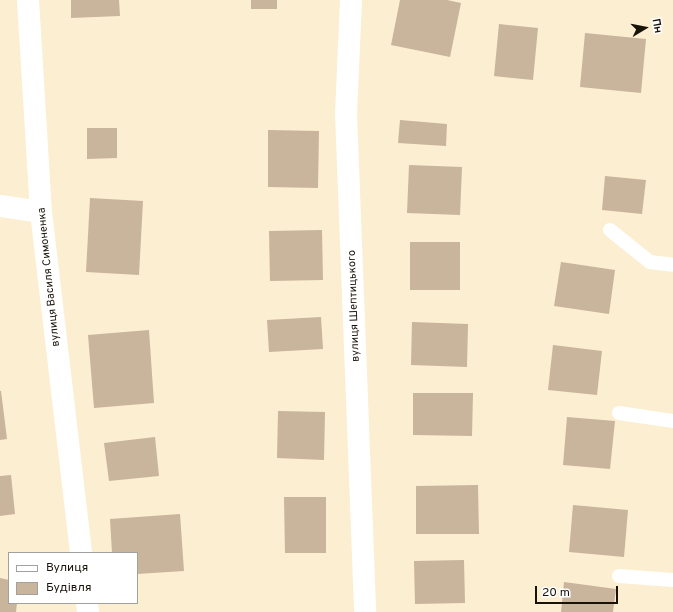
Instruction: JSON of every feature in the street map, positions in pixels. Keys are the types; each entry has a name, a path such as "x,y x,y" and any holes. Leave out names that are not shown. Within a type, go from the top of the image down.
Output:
{"street":[{"name":"вулиця Василя Симоненка","path":"28,0 42,212 81,552"},
{"name":"вулиця Шептицького","path":"351,0 346,113 365,612"},
{"path":"0,206 42,212"}],"lane":[{"path":"610,230 650,262 673,265"},
{"path":"619,413 673,421"},
{"path":"619,576 673,580"}],"building":[{"path":"71,0 119,0 120,16 71,18"},
{"path":"251,0 277,0 277,9 251,9"},
{"path":"400,0 447,0 461,3 450,57 391,45"},
{"path":"499,24 538,28 533,80 494,76"},
{"path":"585,33 646,39 641,93 580,87"},
{"path":"400,120 447,124 446,146 398,143"},
{"path":"87,128 117,128 117,158 87,159"},
{"path":"268,130 319,131 318,188 268,187"},
{"path":"409,165 462,167 460,215 407,213"},
{"path":"605,176 646,180 642,214 602,210"},
{"path":"90,198 143,201 139,275 86,272"},
{"path":"322,230 323,280 270,281 269,231"},
{"path":"410,242 460,242 460,290 410,290"},
{"path":"561,262 615,270 609,314 554,306"},
{"path":"321,317 323,349 269,352 267,320"},
{"path":"412,322 468,324 467,367 411,365"},
{"path":"149,330 154,403 94,408 88,335"},
{"path":"553,345 602,351 597,395 548,390"},
{"path":"0,391 7,439 0,440"},
{"path":"413,393 473,393 472,436 413,435"},
{"path":"278,411 325,412 324,460 277,458"},
{"path":"567,417 615,421 610,469 563,465"},
{"path":"155,437 159,476 109,481 104,443"},
{"path":"11,475 15,514 0,516 0,476"},
{"path":"478,485 479,534 416,534 416,486"},
{"path":"284,497 326,497 326,553 285,553"},
{"path":"573,505 628,510 624,557 569,552"},
{"path":"180,514 184,571 138,574 138,552 112,552 110,519"},
{"path":"464,560 465,603 415,604 414,561"},
{"path":"0,578 8,580 8,604 17,604 16,612 0,612"},
{"path":"564,582 616,589 613,612 561,612"}]}
